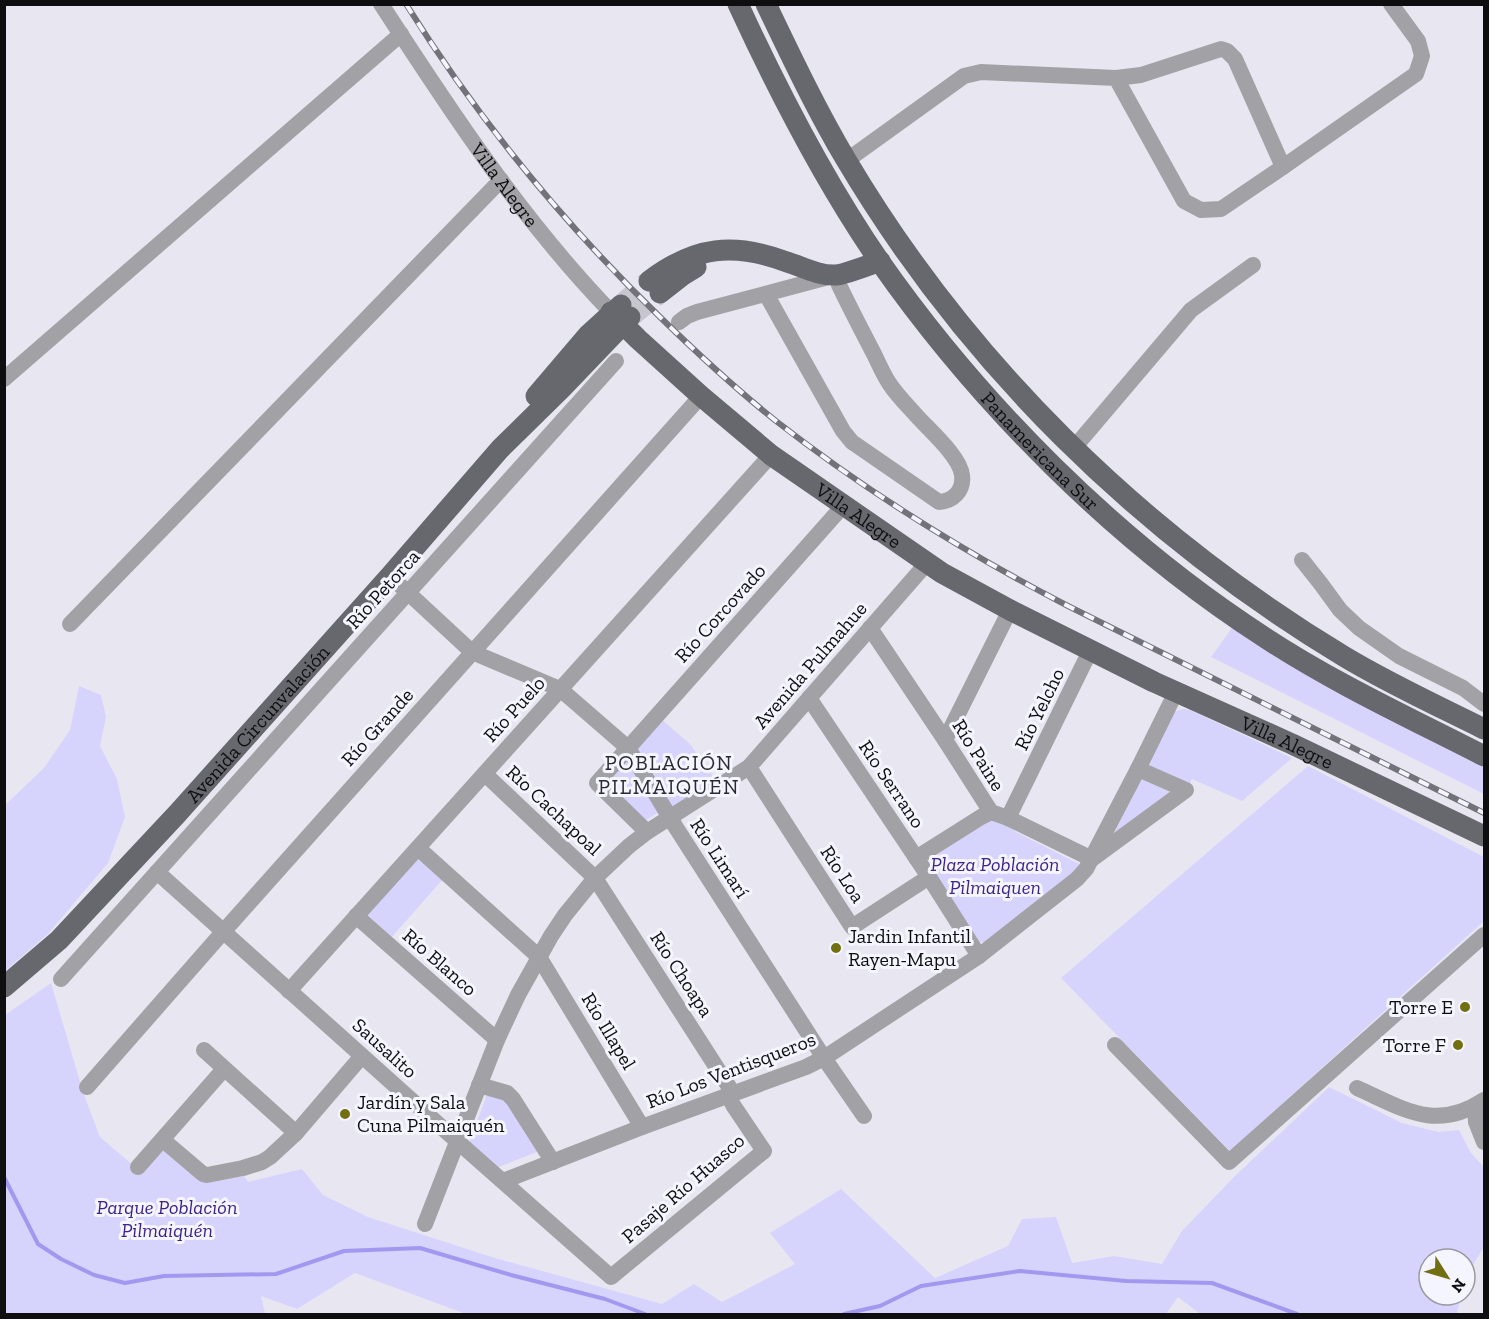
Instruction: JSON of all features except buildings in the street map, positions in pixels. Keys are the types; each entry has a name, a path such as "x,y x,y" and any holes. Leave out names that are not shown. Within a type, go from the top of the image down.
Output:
{"main road":[{"name":"Panamericana Sur","path":"738,4 784,101 820,166 880,261 943,345 998,409 1057,470 1184,581 1230,614 1299,659 1485,756"},
{"name":"Panamericana Sur","path":"770,13 846,161 906,251 967,332 1011,384 1073,449 1164,530 1269,609 1348,658 1485,729"},
{"path":"752,34 770,13"},
{"path":"655,287 710,262 736,255 764,254 816,272 836,275 880,261"},
{"name":"Villa Alegre","path":"621,314 638,339 771,455 956,581 1090,651 1485,836"},
{"name":"Avenida Circunvalación","path":"4,987 59,940 169,823 500,449 562,388 621,314"}],"street":[{"name":"Villa Alegre","path":"381,4 477,147 539,232 621,314"},
{"path":"1116,78 1184,201 1202,210 1221,208 1416,74 1422,56 1418,41 1391,4"},
{"path":"4,379 400,34"},
{"path":"846,161 964,76 981,72 1116,78 1141,75 1221,49 1227,51 1235,59 1283,167"},
{"path":"70,624 501,180"},
{"path":"1073,449 1191,310 1253,264"},
{"path":"679,322 697,312 836,275 889,384 960,465 963,475 962,484 954,498 947,502 939,502 852,442 843,431 766,294"},
{"name":"Río Petorca","path":"61,979 616,361"},
{"name":"Río Grande","path":"87,1087 701,396"},
{"name":"Río Puelo","path":"289,991 771,455"},
{"name":"Río Corcovado","path":"647,832 597,783 843,506"},
{"path":"1302,560 1340,610 1359,628 1399,656 1463,688 1485,704"},
{"name":"Avenida Pulmahue","path":"425,1224 497,1040 518,995 565,915 595,878 629,846 669,817 749,767 927,563"},
{"name":"Río Limarí","path":"390,576 472,652 560,690 628,748 669,817 824,1058 864,1116"},
{"path":"945,740 1010,610"},
{"name":"Río Paine","path":"870,628 991,812 1092,859"},
{"name":"Río Yelcho","path":"1008,818 1090,651"},
{"name":"Río Los Ventisqueros","path":"503,1181 806,1067 824,1058 979,956 1086,870 1176,692"},
{"name":"Río Serrano","path":"809,698 979,956"},
{"name":"Río Loa","path":"749,767 852,927 929,877"},
{"path":"1092,859 1186,790 1138,769"},
{"name":"Río Cachapoal","path":"485,774 595,878"},
{"path":"916,858 991,812"},
{"name":"Río Illapel","path":"418,848 539,957 642,1127"},
{"name":"Sausalito","path":"158,872 611,1277"},
{"name":"Río Choapa","path":"595,878 731,1094"},
{"name":"Río Blanco","path":"356,916 497,1040"},
{"path":"1115,1045 1229,1162 1485,935"},
{"path":"204,1050 296,1133"},
{"path":"163,1140 207,1175 262,1162 296,1133 363,1056"},
{"path":"138,1167 225,1069"},
{"path":"479,1085 507,1093 513,1099 553,1162"},
{"path":"1357,1088 1424,1116 1444,1116 1464,1111 1480,1103"},
{"name":"Pasaje Río Huasco","path":"611,1277 764,1151 733,1105 731,1094"},
{"path":"1480,1103 1476,1122 1485,1142"}],"green space":[{"path":"1234,625 1389,719 1484,768 1484,794 1211,657"},
{"path":"79,686 101,695 106,717 100,746 117,779 125,817 108,863 48,934 5,971 5,805 44,768 70,730"},
{"path":"1190,710 1292,758 1242,801 1192,779 1188,786 1146,769 1171,717 1176,711"},
{"path":"660,718 690,744 715,779 669,809 633,748"},
{"path":"627,757 660,811 643,822 602,784"},
{"path":"1308,766 1484,857 1484,921 1230,1151 1061,978"},
{"path":"1143,775 1182,791 1109,844"},
{"name":"Plaza Población Pilmaiquen","path":"991,812 1016,832 1083,866 986,942 979,942 932,868 932,863 934,857"},
{"path":"417,854 444,878 390,939 364,915"},
{"name":"Parque Población Pilmaiquén","path":"51,983 84,1095 100,1137 142,1173 163,1149 202,1181 244,1176 248,1182 302,1169 323,1195 368,1217 495,1258 662,1304 694,1284 722,1302 795,1264 770,1233 841,1189 935,1278 1008,1246 1022,1219 1056,1217 1072,1263 1114,1256 1162,1264 1182,1231 1234,1177 1329,1087 1402,1123 1438,1132 1459,1130 1471,1153 1484,1167 1484,1247 1477,1258 1477,1247 1417,1247 1417,1307 1458,1307 1457,1314 1200,1314 1178,1297 1166,1314 466,1314 355,1273 297,1309 261,1296 265,1313 263,1314 5,1314 5,1015"},
{"path":"487,1094 508,1100 542,1150 496,1168 469,1144"}],"waterway":[{"path":"4,1177 38,1244 61,1259 94,1275 125,1283 164,1276 276,1274 344,1251 420,1248 511,1275 605,1299 645,1314"},
{"path":"844,1314 880,1306 921,1286 1020,1271 1126,1281 1212,1283 1297,1314"}],"tunnel":[{"path":"621,305 649,281"},
{"path":"630,317 660,293"}],"railway":[{"path":"406,4 493,129 524,169 590,245 703,358 761,409 810,447 881,497 1030,586 1484,813"}],"place":[{"name":"Jardin Infantil Rayen-Mapu","path":"836,948"},
{"name":"Torre E","path":"1465,1007"},
{"name":"Torre F","path":"1458,1045"},
{"name":"Jardín y Sala Cuna Pilmaiquén","path":"345,1114"}],"district":[{"name":"POBLACIÓN PILMAIQUÉN","path":"669,774"}]}
